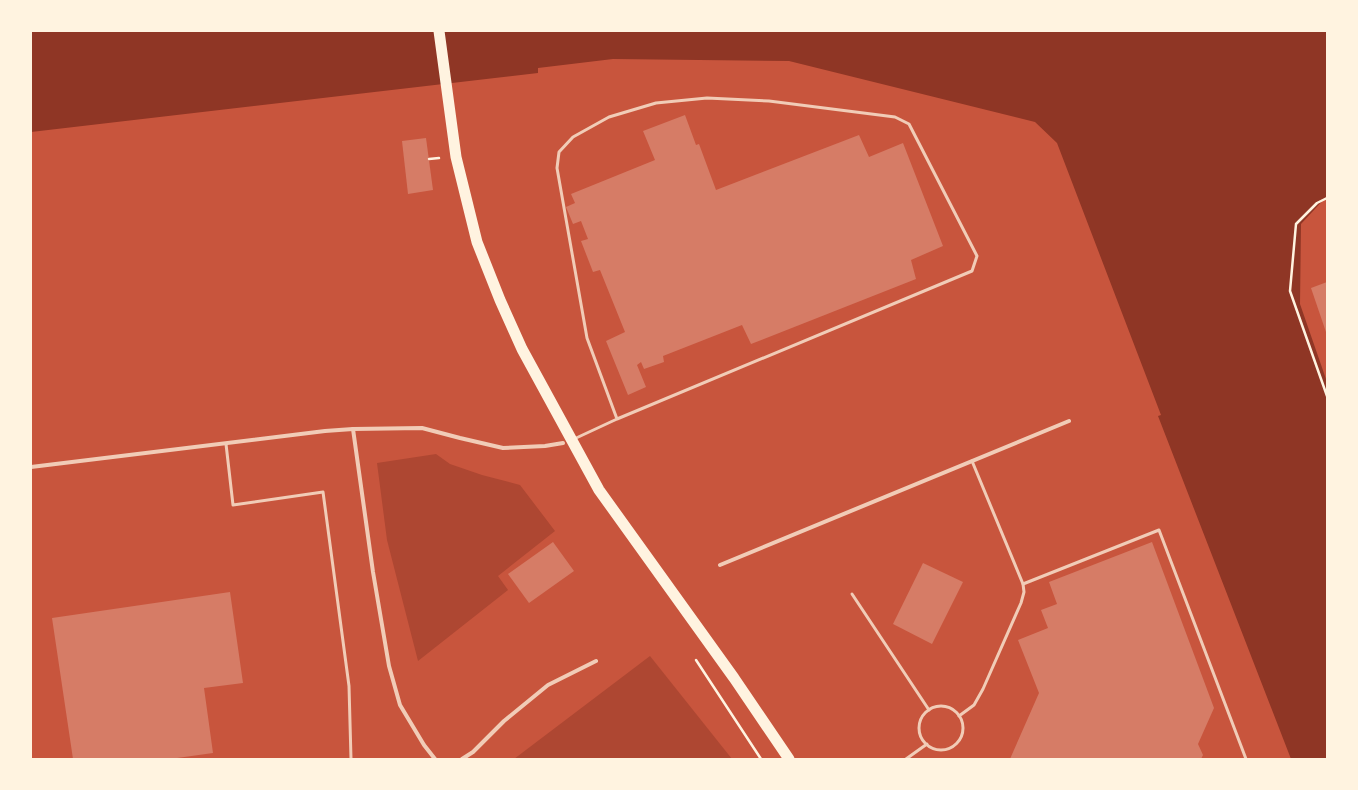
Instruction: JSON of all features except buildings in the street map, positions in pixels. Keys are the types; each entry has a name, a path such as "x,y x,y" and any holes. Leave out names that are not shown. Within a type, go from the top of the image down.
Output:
{"highway":[{"path":"439,31 456,157 477,242 500,300 522,349 599,490 734,678 789,759"}],"street":[{"path":"720,565 1069,421"},
{"path":"31,467 325,431 353,429 422,428 503,448 545,446 564,443"},
{"path":"353,429 373,572 389,666 400,705 424,745 435,759"},
{"path":"462,759 473,752 504,721 548,685 596,661"}],"lane":[{"path":"564,443 617,419 972,271 977,256 909,124 895,117 769,101 707,98 656,103 608,117 573,137 559,152 557,168 587,338 617,419"},
{"path":"226,444 233,505 323,492 349,686 351,759"},
{"path":"959,716 974,705 983,689 1021,603 1024,592 1023,584 972,461"},
{"path":"1023,584 1159,530 1246,759"},
{"path":"852,594 929,710"},
{"path":"943,706 951,708 959,716 963,725 963,733 960,740 946,749 938,750 927,744 922,738 920,724 922,716 929,710 943,706"},
{"path":"906,759 927,744"}],"path":[{"path":"1327,198 1317,203 1296,224 1290,291 1327,396"},
{"path":"692,654 761,759"}],"shaded area":[{"path":"31,31 1327,31 1327,196 1301,224 1300,304 1327,382 1327,759 1291,759 1158,416 1161,415 1057,143 1035,122 789,61 613,59 538,68 538,73 31,132"},
{"path":"436,454 450,464 482,475 520,485 555,531 498,576 508,590 418,661 387,540 377,463"},
{"path":"650,656 732,759 514,759"}]}
